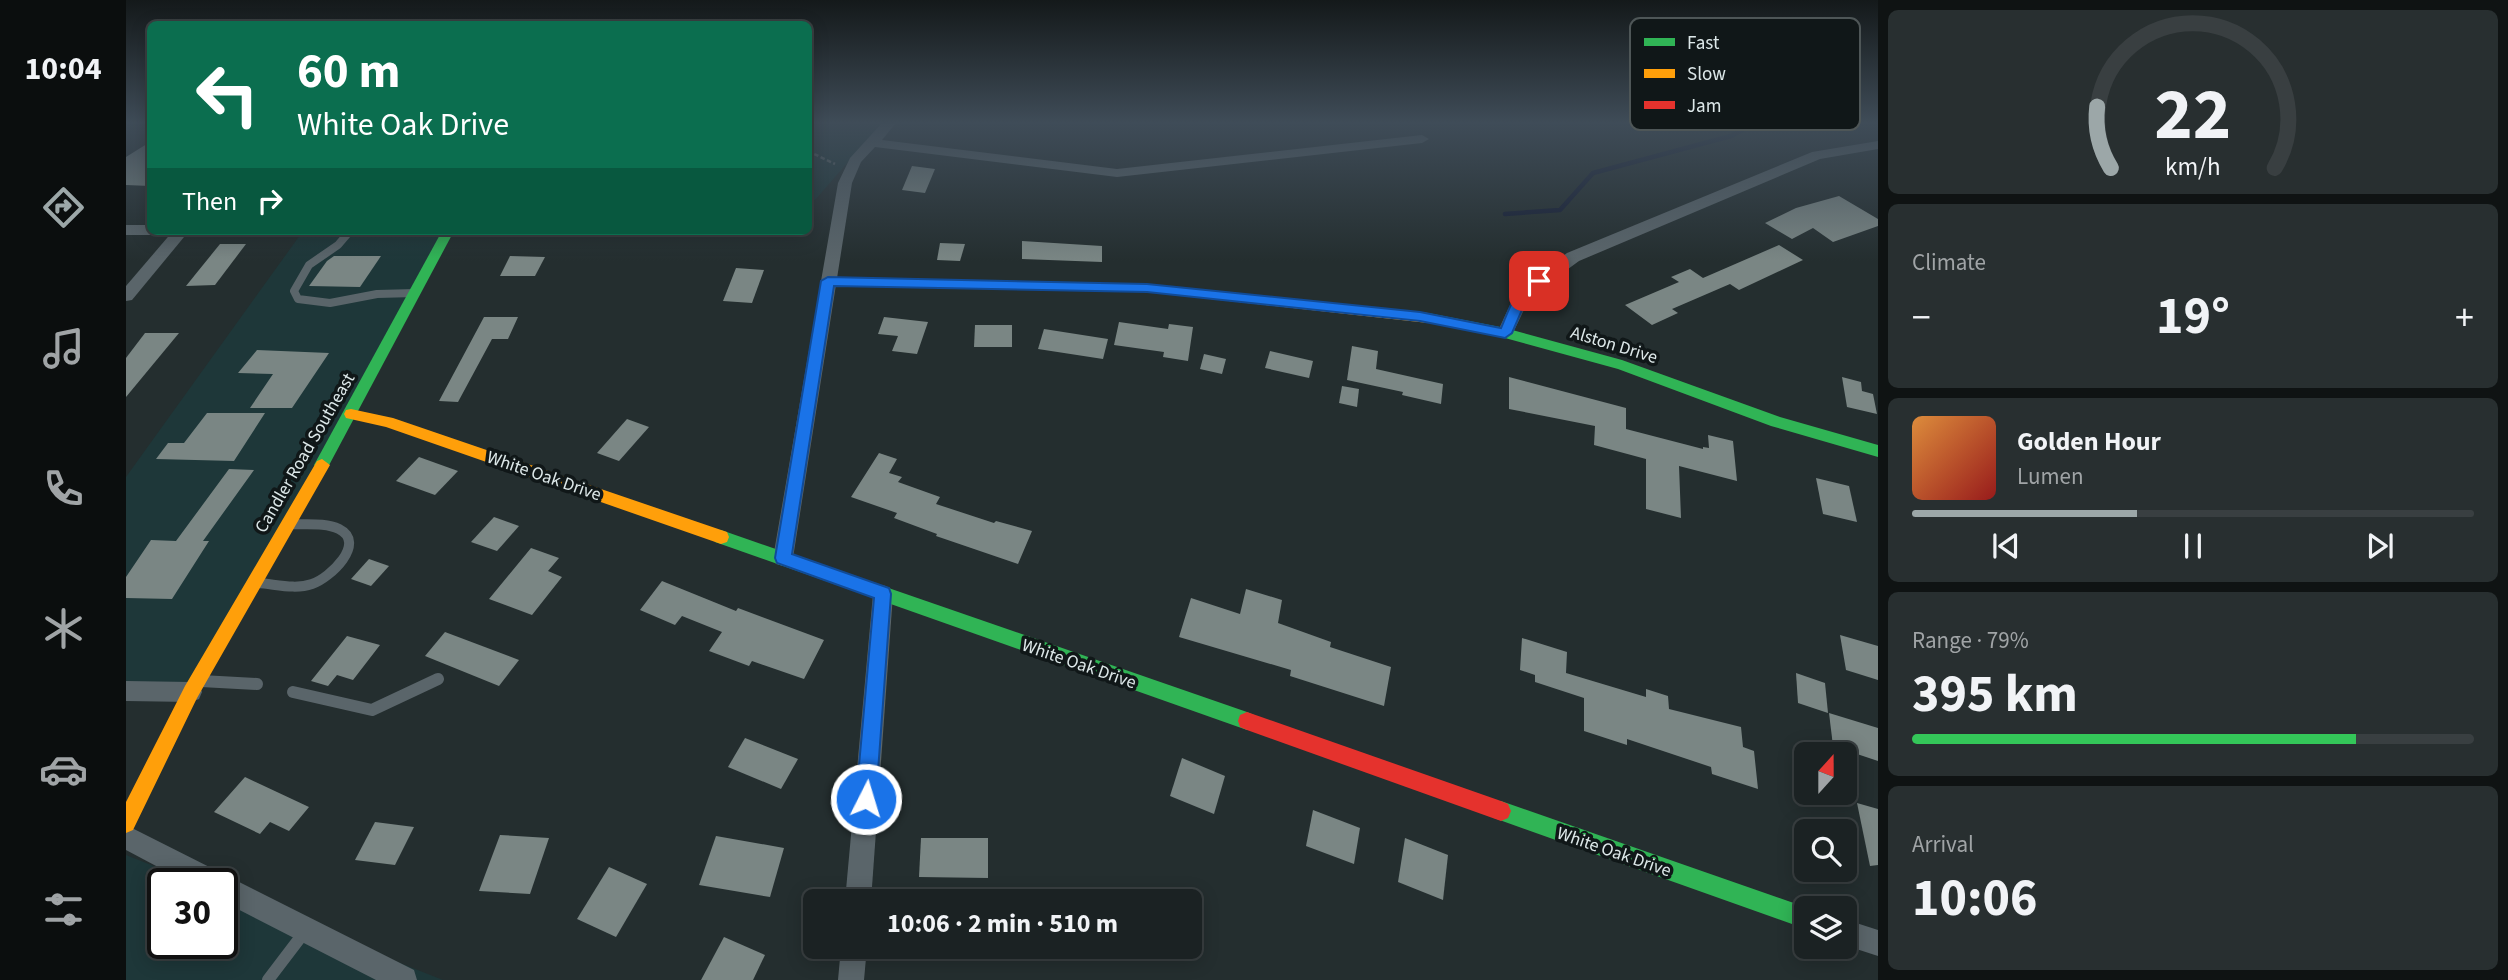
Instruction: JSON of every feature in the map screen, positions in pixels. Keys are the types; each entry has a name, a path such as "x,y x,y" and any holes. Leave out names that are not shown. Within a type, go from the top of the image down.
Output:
{"street":[{"path":"783,558 845,183 852,169"},
{"path":"1081,169 1117,173 1155,169"},
{"path":"1505,333 1523,293 1573,257 1784,169"},
{"path":"126,230 147,230"},
{"path":"126,296 178,235"},
{"name":"Candler Road Southeast","path":"126,822 194,686 351,414 446,235"},
{"name":"Alston Drive","path":"828,281 1147,288 1420,317 1505,333 1622,365 1776,422 1878,451"},
{"name":"White Oak Drive","path":"351,414 388,422 783,558 1794,914"},
{"path":"859,889 883,594"},
{"path":"126,691 194,686"},
{"path":"126,837 186,868"},
{"path":"238,895 404,980"},
{"path":"1857,936 1878,943"},
{"path":"851,980 853,959"}],"lane":[{"path":"347,235 338,245 309,265 295,291 298,299 330,303 377,294 415,293"},
{"path":"254,582 293,586 313,584 342,561 350,547 348,537 341,530 326,526 288,524"},
{"path":"293,692 372,709 438,679"},
{"path":"194,686 257,684"},
{"path":"268,980 306,930"}],"path":[{"path":"841,169 848,177"}],"shaded area":[{"path":"812,169 842,169 815,200 812,200"},
{"path":"300,235 451,235 191,692 126,696 126,477"},
{"path":"126,855 159,868 147,868 147,959 238,959 238,899 443,980 126,980"}],"building":[{"path":"126,169 147,169 147,186 126,185"},
{"path":"911,169 935,169 925,193 902,190"},
{"path":"1839,196 1878,219 1878,226 1833,242 1813,228 1792,239 1765,223 1796,208"},
{"path":"1022,241 1102,246 1102,262 1022,259"},
{"path":"940,243 965,244 960,261 937,260"},
{"path":"220,244 246,244 215,285 186,286"},
{"path":"1779,245 1803,260 1739,290 1730,284 1672,309 1678,313 1652,325 1625,305 1679,282 1671,277 1690,269 1703,278"},
{"path":"334,256 381,256 360,287 309,286 327,261"},
{"path":"510,256 545,257 535,276 500,276"},
{"path":"736,268 764,270 752,303 723,301"},
{"path":"484,317 518,317 508,339 492,339 458,402 439,401"},
{"path":"884,317 928,322 917,354 892,351 898,336 878,334"},
{"path":"1119,322 1168,329 1169,324 1193,327 1188,361 1163,357 1164,352 1114,345"},
{"path":"975,325 1012,325 1012,347 974,347"},
{"path":"1044,329 1108,339 1103,359 1038,349"},
{"path":"145,333 179,333 126,397 126,358"},
{"path":"1352,346 1378,351 1376,369 1443,384 1441,404 1402,395 1403,392 1347,380"},
{"path":"257,350 329,353 292,408 250,408 273,374 238,373"},
{"path":"1270,351 1313,361 1309,378 1265,368"},
{"path":"1204,354 1226,359 1222,374 1200,369"},
{"path":"1509,377 1626,408 1626,429 1703,449 1709,448 1708,435 1733,441 1737,481 1679,466 1681,518 1646,509 1646,459 1594,445 1595,426 1509,409"},
{"path":"1842,377 1861,382 1862,391 1873,394 1877,414 1847,407"},
{"path":"1342,386 1359,389 1357,407 1339,403"},
{"path":"207,413 265,413 234,461 156,459 168,443 184,443"},
{"path":"627,419 649,427 619,461 597,453"},
{"path":"879,453 897,459 889,473 902,477 898,482 940,497 936,504 994,523 996,521 1032,531 1018,564 936,536 937,534 894,518 897,513 851,497"},
{"path":"419,457 458,471 435,495 396,481"},
{"path":"229,469 254,470 203,541 209,541 172,599 126,598 126,577 151,540 176,541"},
{"path":"1816,478 1849,486 1857,522 1823,514"},
{"path":"494,517 519,526 497,551 471,542"},
{"path":"531,548 559,558 548,571 562,577 532,615 489,599"},
{"path":"369,559 389,566 371,586 351,579"},
{"path":"662,581 736,611 738,608 824,640 804,679 752,661 749,666 709,651 722,632 682,616 675,625 640,610"},
{"path":"1246,589 1282,600 1278,623 1331,642 1330,647 1391,667 1384,706 1290,676 1291,670 1179,637 1191,598 1240,614"},
{"path":"445,632 519,660 499,686 425,656"},
{"path":"1840,635 1878,646 1878,680 1846,670"},
{"path":"347,636 380,645 353,680 337,675 328,686 311,681"},
{"path":"1522,638 1567,652 1566,673 1646,697 1646,689 1668,696 1669,709 1741,727 1743,747 1754,751 1758,789 1712,774 1711,767 1627,739 1627,745 1584,731 1584,698 1535,682 1535,675 1520,670"},
{"path":"1796,673 1825,683 1828,713 1798,703"},
{"path":"1829,713 1878,728 1878,761 1857,754 1857,742 1833,742"},
{"path":"745,738 798,759 781,789 728,767"},
{"path":"1182,758 1225,776 1214,814 1170,796"},
{"path":"245,777 309,807 289,831 270,822 260,834 214,812"},
{"path":"1857,803 1878,809 1878,865 1870,866"},
{"path":"1313,810 1360,828 1354,864 1306,846"},
{"path":"375,822 414,827 395,865 355,860"},
{"path":"500,835 549,838 530,894 479,891"},
{"path":"716,836 784,848 770,897 699,885"},
{"path":"921,838 988,838 988,878 919,877"},
{"path":"1405,838 1448,855 1443,900 1398,882"},
{"path":"609,867 647,884 616,937 577,919"},
{"path":"724,937 765,955 753,980 701,980"}],"waterway":[{"path":"1505,214 1560,210 1593,173 1609,169"}],"traffic: fast":[{"path":"322,465 446,235"},
{"path":"1428,318 1505,333 1622,365 1776,422 1878,451"},
{"path":"721,537 1247,721"},
{"path":"1501,811 1794,914"}],"traffic: slow":[{"path":"828,281 1147,288 1428,318"},
{"path":"351,414 388,422 721,537"},
{"path":"126,823 191,692 322,465"}],"traffic: jam":[{"path":"1247,721 1501,811"}],"route":[{"path":"866,799 883,594 783,558 828,281 1147,288 1420,317 1505,333 1523,293 1539,281"}]}
